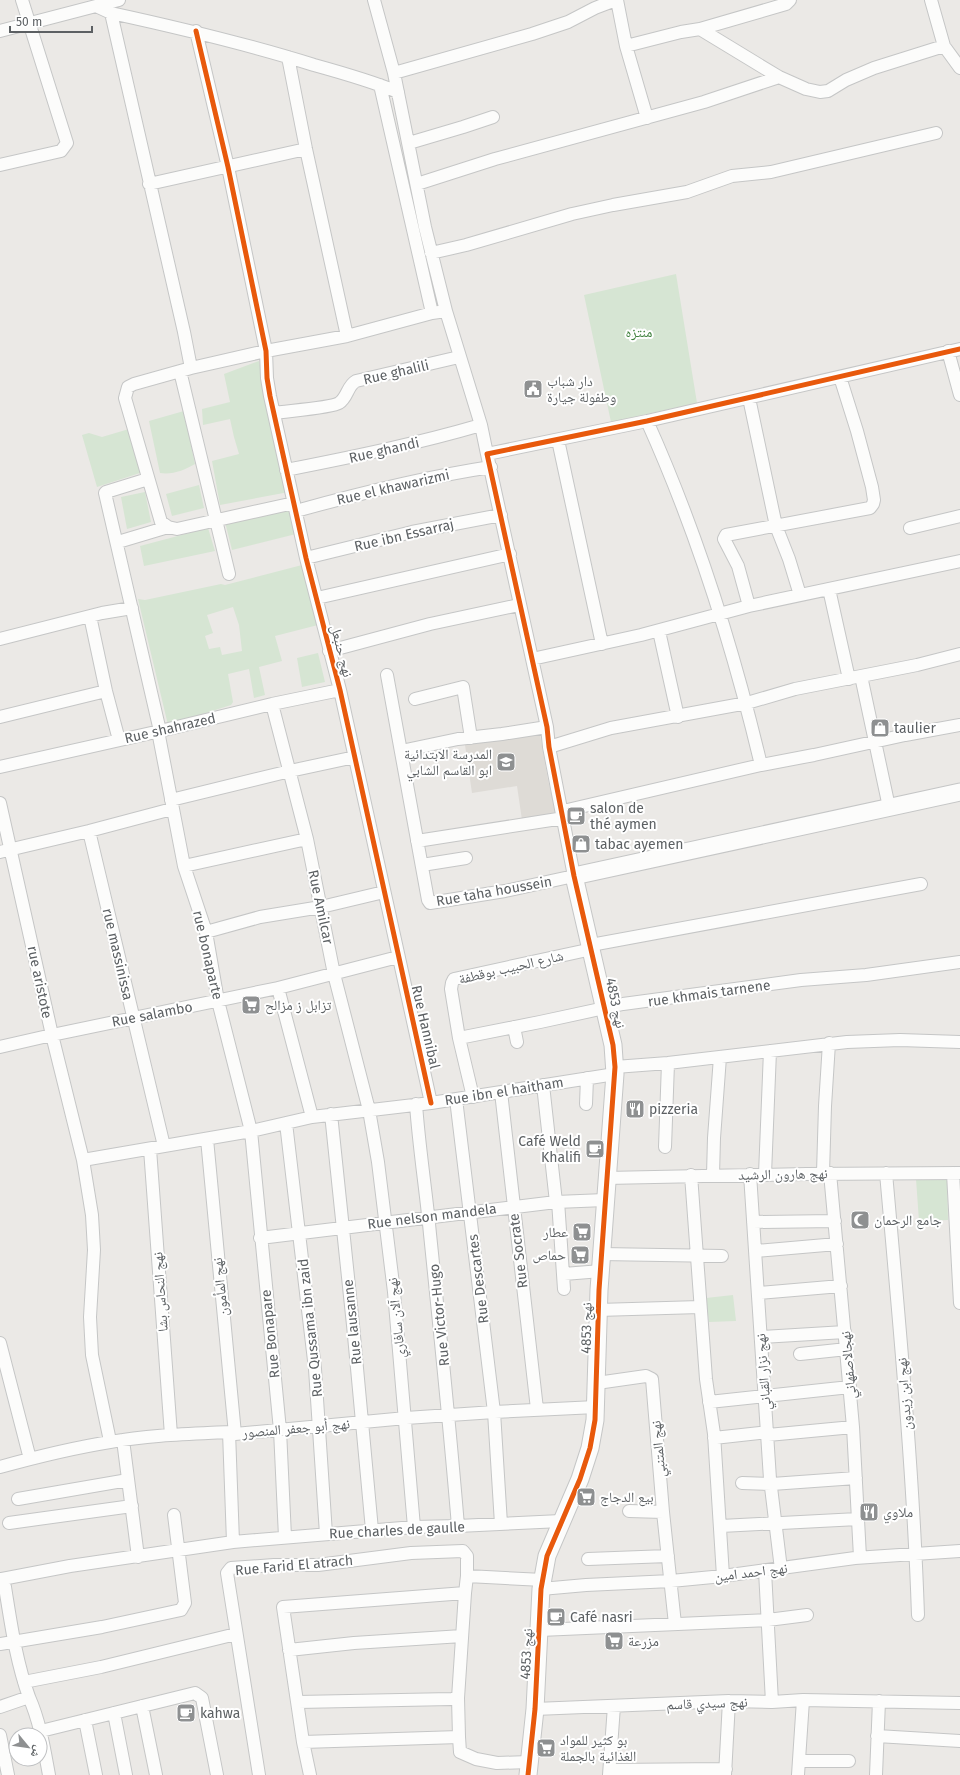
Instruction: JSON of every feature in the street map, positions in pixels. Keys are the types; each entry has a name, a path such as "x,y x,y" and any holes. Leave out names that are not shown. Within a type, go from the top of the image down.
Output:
{"street":[{"path":"0,166 61,151 67,143 22,0"},
{"path":"0,31 28,23 104,6 119,0"},
{"path":"374,0 394,74 431,253 446,311 491,467 546,727 574,876 960,792"},
{"path":"394,74 532,34 568,22 595,8 616,0 626,46 647,118"},
{"path":"626,46 681,32 700,29 786,4 790,0"},
{"path":"930,0 944,46 960,68"},
{"path":"104,6 288,57 380,85 398,92"},
{"path":"104,6 149,184 184,332 185,370 229,574"},
{"path":"700,29 779,77 813,92 828,91 846,80 874,68 944,46"},
{"name":"نهج حنبعل","path":"196,31 228,167 266,351 267,378 286,470 306,558 340,690 398,957"},
{"path":"288,57 306,150 347,336"},
{"path":"417,184 495,159 704,102 779,77"},
{"path":"380,85 432,313"},
{"path":"409,143 493,117"},
{"path":"431,253 466,246 572,214 613,205 681,194 732,176 771,172 936,133"},
{"path":"149,184 306,150"},
{"path":"168,527 161,522 148,479 125,398 125,392 128,387 185,370 266,351 347,336 432,313 446,311"},
{"path":"487,454 647,422 954,350 960,395"},
{"name":"Rue ghalili","path":"274,413 336,405 345,398 349,387 356,381 459,357"},
{"path":"749,606 738,566 726,542 725,536 731,533 870,508 873,504 874,500 872,487 857,431 840,377"},
{"path":"749,398 776,526 789,559 800,595"},
{"path":"647,422 668,466 721,614 746,703 761,765"},
{"name":"Rue ghandi","path":"286,470 428,440 480,425"},
{"path":"558,440 602,644"},
{"name":"Rue el khawarizmi","path":"118,542 168,527 178,529 217,520 349,496 436,476 491,467"},
{"name":"rue bonaparte","path":"148,479 106,492 159,731 184,866 206,932 218,1001 251,1131"},
{"name":"Rue ibn Essarraj","path":"306,558 412,532 501,515"},
{"path":"910,528 960,516"},
{"path":"317,598 510,554"},
{"path":"532,659 556,652 602,644 658,631 749,606 960,561"},
{"path":"829,589 849,679"},
{"path":"329,651 430,624 519,605"},
{"path":"0,639 90,616 132,608"},
{"path":"90,616 106,691 119,740"},
{"path":"658,631 678,717"},
{"path":"549,747 611,728 678,717 746,703 795,689 849,679 960,654"},
{"name":"Rue taha houssein","path":"387,675 428,900 434,904 574,876"},
{"path":"862,676 874,741 889,807"},
{"path":"415,699 463,687 471,738"},
{"name":"Rue shahrazed","path":"0,766 340,690"},
{"path":"0,716 106,691"},
{"name":"Rue Amilcar","path":"272,704 307,839 334,974 369,1110"},
{"path":"417,841 563,814 761,765 814,755 874,741 960,725"},
{"path":"401,751 471,738 546,727"},
{"path":"6,851 89,831 172,804 290,771 355,757"},
{"name":"rue aristote","path":"0,803 6,851 83,1160 92,1215 94,1250 90,1317 92,1354 110,1441"},
{"name":"rue massinissa","path":"89,831 164,1146"},
{"path":"184,866 307,839"},
{"path":"422,865 466,858"},
{"name":"نهج 4853","path":"528,1769 535,1709 542,1584 547,1556 580,1479 590,1448 596,1408 601,1254 615,1070 613,1045 592,947 574,876"},
{"path":"592,947 921,884"},
{"path":"206,932 260,917 321,907 384,892"},
{"name":"شارع الحبيب بوقطفة","path":"473,1097 459,1038 451,988 454,979 592,947"},
{"name":"Rue salambo","path":"0,1047 278,988 398,957"},
{"name":"Rue Hannibal","path":"398,957 431,1103"},
{"name":"rue khmais tarnene","path":"459,1038 623,1004 801,980 866,975 960,962"},
{"path":"278,988 312,1117"},
{"path":"514,1027 517,1042"},
{"name":"Rue ibn el haitham","path":"83,1160 251,1131 312,1117 473,1097 587,1078 615,1070 829,1043 900,1040 960,1042"},
{"name":"نهجالاصفهاني","path":"829,1043 825,1106 827,1173 837,1244 854,1427 860,1557"},
{"path":"765,1174 770,1051"},
{"path":"713,1175 720,1057"},
{"path":"665,1148 668,1063"},
{"path":"586,1104 587,1078"},
{"path":"543,1085 557,1202 564,1274 564,1289"},
{"name":"Rue Socrate","path":"500,1092 536,1410"},
{"name":"Rue Descartes","path":"456,1099 494,1412 500,1524"},
{"name":"Rue Victor-Hugo","path":"416,1104 419,1150 428,1217 449,1415 458,1526"},
{"name":"نهج آلان سافاري","path":"369,1110 394,1292 406,1418 414,1527"},
{"name":"Rue lausanne","path":"331,1114 372,1530"},
{"name":"Rue Qussama ibn zaid","path":"286,1123 314,1361 320,1427 326,1534"},
{"name":"Rue Bonapare","path":"251,1131 260,1238 280,1430 285,1537"},
{"name":"نهج المأمون","path":"207,1139 232,1433 233,1542"},
{"name":"نهج النحاس بشا","path":"150,1148 171,1435"},
{"name":"نهج ابن زيدون","path":"886,1173 899,1322 916,1555 918,1614"},
{"path":"956,1173 960,1303"},
{"name":"نهج هارون الرشيد","path":"606,1178 750,1174 956,1173"},
{"name":"نهج نزار القباني","path":"750,1174 765,1396 781,1569"},
{"path":"691,1175 700,1307 714,1438 724,1576"},
{"name":"Rue nelson mandela","path":"260,1238 557,1202 605,1200"},
{"path":"753,1222 834,1221"},
{"path":"755,1250 837,1244"},
{"path":"601,1254 696,1257 722,1256"},
{"path":"564,1274 601,1271"},
{"path":"758,1293 841,1286"},
{"path":"598,1310 700,1307"},
{"path":"761,1337 845,1332"},
{"path":"0,1343 30,1459"},
{"path":"800,1354 847,1349"},
{"name":"نهج المتنبي","path":"597,1383 646,1376 652,1379 663,1512 675,1624"},
{"path":"709,1402 850,1387"},
{"name":"نهج أبو جعفر المنصور","path":"0,1467 61,1451 110,1441 171,1435 232,1433 320,1427 449,1415 596,1408"},
{"path":"714,1438 854,1427"},
{"path":"123,1440 138,1557"},
{"path":"742,1483 772,1484 856,1478"},
{"path":"18,1499 128,1480"},
{"path":"9,1523 132,1506"},
{"path":"628,1511 663,1512"},
{"path":"0,1644 102,1627 181,1610 185,1603 174,1515"},
{"path":"720,1526 858,1519"},
{"name":"Rue charles de gaulle","path":"1,1579 70,1566 233,1542 414,1527 561,1521"},
{"name":"Rue Farid El atrach","path":"259,1775 236,1634 228,1573 231,1568 274,1565 318,1566 411,1553 463,1551 467,1556 467,1576"},
{"name":"نهج احمد امين","path":"542,1584 671,1581 781,1569 860,1557 916,1555 960,1551"},
{"path":"588,1559 668,1556"},
{"path":"765,1571 772,1702"},
{"path":"528,1769 476,1759 460,1752 458,1698 465,1593 467,1576 542,1584"},
{"path":"1,1579 5,1587 13,1641 24,1682 36,1711 40,1727"},
{"path":"310,1775 303,1742 283,1607 465,1593"},
{"path":"540,1630 768,1620 807,1615"},
{"path":"24,1682 101,1667 236,1634"},
{"path":"290,1650 354,1643 462,1636"},
{"path":"48,1729 195,1693 199,1694 202,1698 217,1775"},
{"path":"0,1707 29,1697"},
{"path":"298,1702 458,1698"},
{"path":"798,1775 803,1700"},
{"name":"نهج سيدي قاسم","path":"535,1709 729,1701 772,1702 803,1700 960,1703"},
{"path":"614,1706 610,1772 726,1772 729,1701"},
{"path":"876,1775 879,1701"},
{"path":"142,1706 156,1775"},
{"path":"114,1713 126,1775"},
{"path":"85,1720 96,1775"},
{"path":"0,1735 8,1775"},
{"path":"877,1736 960,1741"},
{"path":"303,1742 459,1737"},
{"path":"799,1761 849,1762"}],"shaded area":[{"name":"المدرسة الابتدائية ابو القاسم الشابي","path":"539,729 548,780 556,812 522,820 517,786 472,793 465,745"}],"green space":[{"name":"منتزه","path":"676,274 697,403 611,422 584,295"},
{"path":"259,361 289,492 220,505 212,461 239,454 230,419 203,425 202,409 230,402 224,374"},
{"path":"184,411 195,464 178,472 160,473 149,421"},
{"path":"129,429 140,473 97,487 82,435 89,433 102,437"},
{"path":"199,485 204,508 172,516 166,494"},
{"path":"145,492 151,522 127,529 121,497"},
{"path":"291,507 296,534 232,550 225,522"},
{"path":"208,528 215,551 144,566 140,546"},
{"path":"302,565 318,625 275,636 282,661 259,667 265,695 254,698 249,669 228,674 233,702 231,705 168,725 138,599 145,600 221,584 225,585","holes":["233,607 239,625 242,651 222,655 220,647 209,649 205,636 213,633 207,615"]},
{"path":"318,653 325,682 302,687 297,658"},
{"path":"947,1177 948,1220 919,1221 916,1179"},
{"path":"733,1295 736,1321 709,1322 706,1298"}],"cycle path":[{"path":"196,31 228,167 266,351 267,378 270,396 306,558 340,690 431,1103"},
{"path":"528,1775 535,1709 541,1589 547,1556 580,1479 590,1448 595,1420 599,1290 615,1067 613,1045 574,876 549,747 547,727 487,454 647,421 960,349"}],"place":[{"name":"دار شباب وطفولة جيارة","path":"533,389"},
{"name":"taulier","path":"880,728"},
{"name":"المدرسة الابتدائية ابو القاسم الشابي","path":"506,762"},
{"name":"salon de thé aymen","path":"576,816"},
{"name":"tabac ayemen","path":"581,844"},
{"name":"تزابل ز مزالح","path":"251,1005"},
{"name":"pizzeria","path":"635,1109"},
{"name":"Café Weld Khalifi","path":"595,1149"},
{"name":"جامع الرحمان","path":"860,1220"},
{"name":"عطار","path":"582,1232"},
{"name":"حماص","path":"580,1255"},
{"name":"بيع الدجاج","path":"586,1497"},
{"name":"ملاوي","path":"869,1512"},
{"name":"Café nasri","path":"556,1617"},
{"name":"مزرعة","path":"614,1641"},
{"name":"kahwa","path":"186,1713"},
{"name":"بو كثير للمواد الغذائية بالجملة","path":"546,1748"}]}
